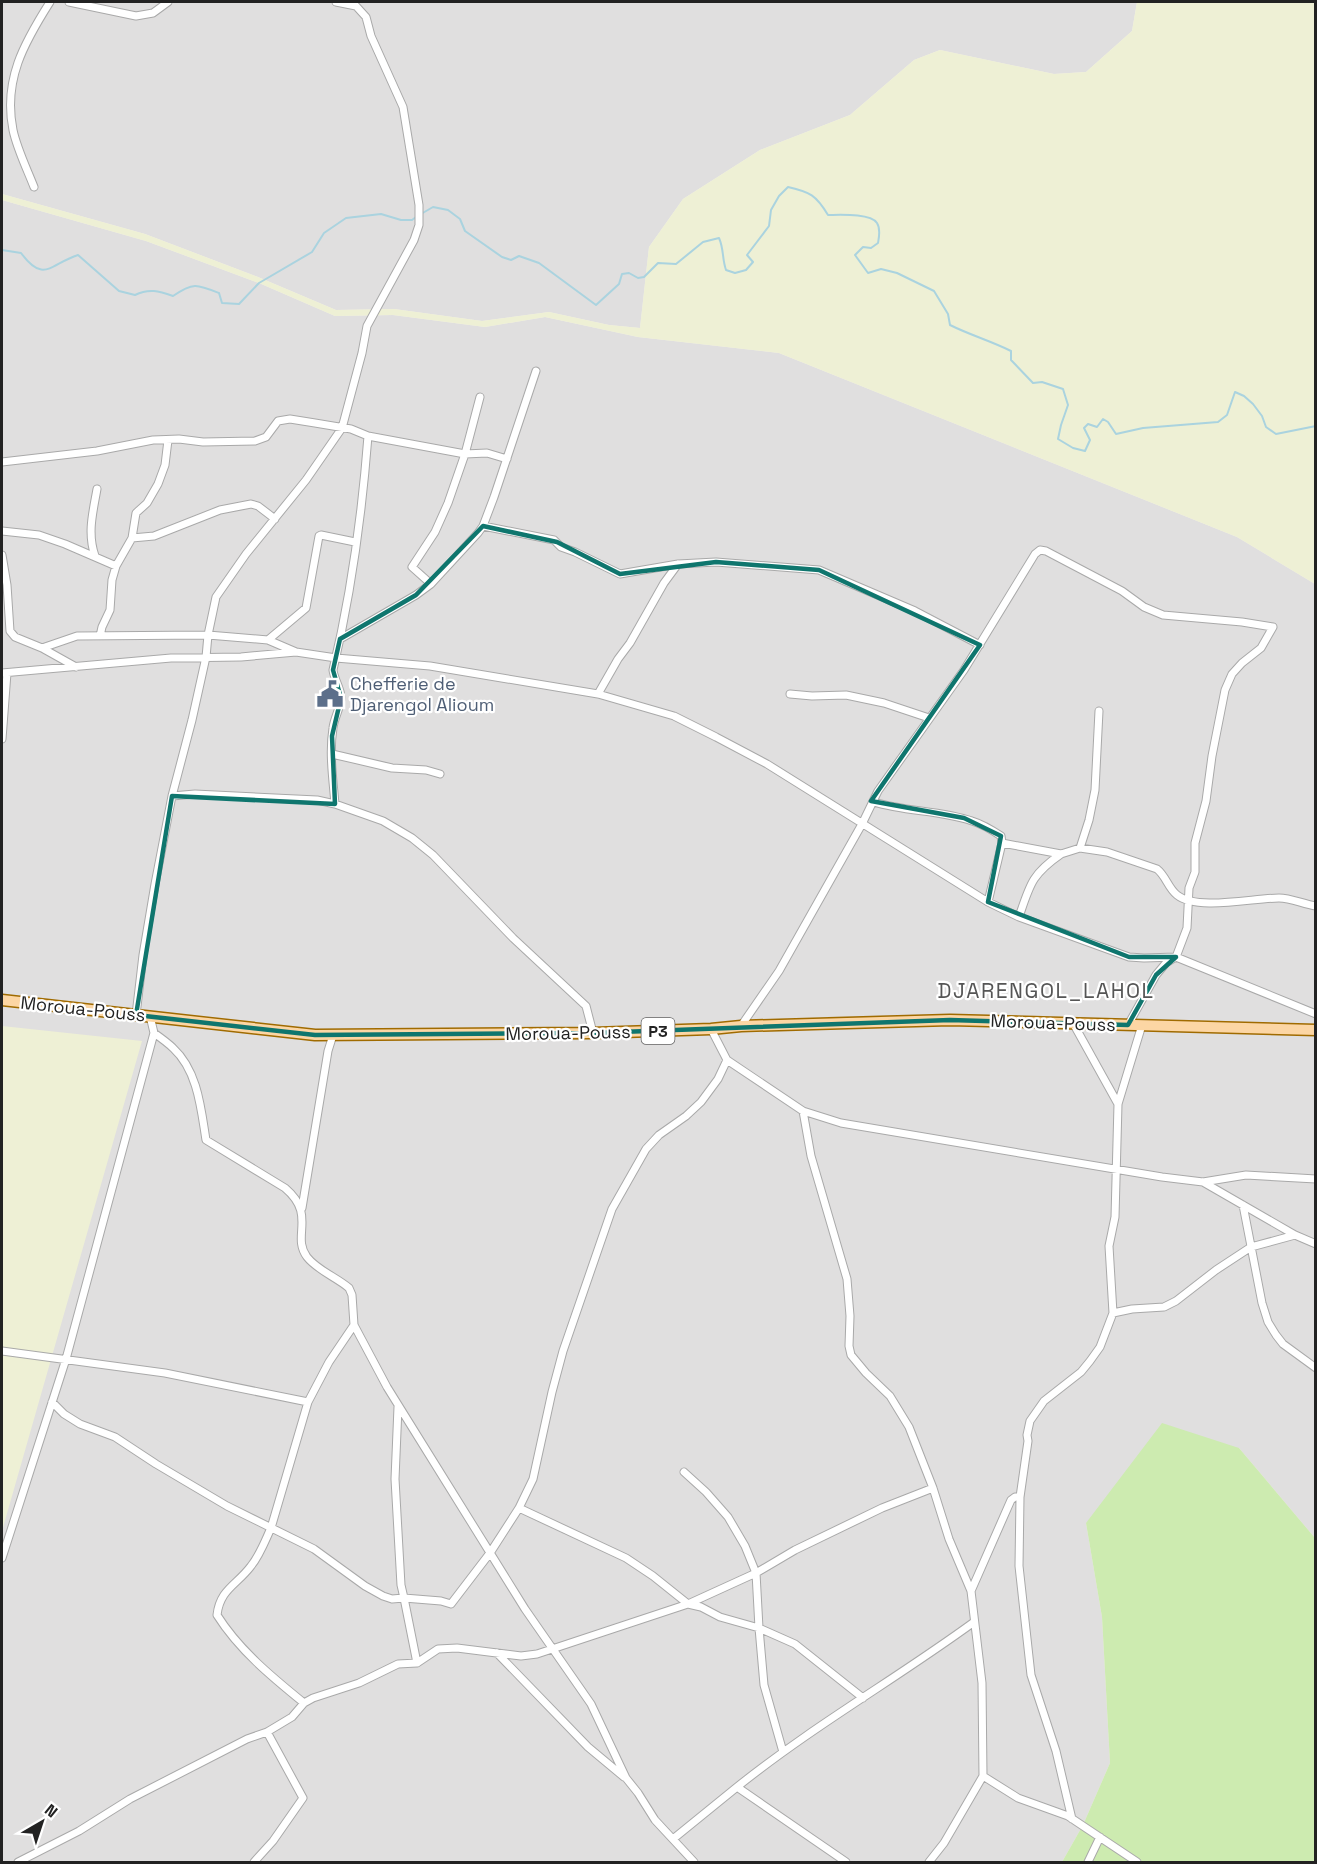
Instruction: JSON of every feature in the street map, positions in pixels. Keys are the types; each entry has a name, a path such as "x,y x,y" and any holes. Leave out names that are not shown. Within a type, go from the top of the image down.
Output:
{"main road":[{"name":"Moroua-Pouss","path":"2,1000 315,1035 593,1034 741,1026 950,1020 1316,1030"}],"street":[{"path":"34,187 14,132 10,106 17,61 27,39 50,2"},
{"path":"69,2 136,16 153,13 168,2"},
{"path":"136,1016 143,955 172,796 192,720 206,657 214,604 219,590 318,464 342,428 367,326 414,240 419,225 420,205 403,107 370,36 366,17 356,6 338,2"},
{"path":"340,639 416,596 431,584 483,526 536,371"},
{"path":"431,584 412,567 413,563 441,521 465,454 480,397"},
{"path":"2,462 97,451 153,440 255,441 266,437 282,419 342,428 368,436 465,454 480,452 507,459"},
{"path":"335,804 333,726 341,698 333,670 363,493 368,436"},
{"path":"100,636 110,610 112,580 116,566 132,538 136,513 147,502 165,465 168,440"},
{"path":"95,556 90,528 97,489"},
{"path":"132,538 154,536 220,510 244,505 255,504 275,519"},
{"path":"483,526 554,540 561,547 620,574 678,564 725,563 819,570 922,615 980,645"},
{"path":"2,531 39,535 116,566"},
{"path":"268,640 306,608 319,536 355,542"},
{"path":"741,1026 779,971 862,824 878,791 980,645 1035,554 1040,550 1097,577 1144,607 1163,615 1273,627 1261,648 1232,674 1224,690 1206,801 1195,843 1195,872 1189,888 1188,928 1176,957 1166,963 1156,975 1128,1025"},
{"path":"2,555 7,585 10,631 15,637 42,648 76,667"},
{"path":"598,694 618,659 630,644 664,583 678,564"},
{"path":"42,648 77,636 208,635 268,640 296,652"},
{"path":"2,739 4,673 171,658 241,657 296,652 336,658 430,666 598,694 674,716 767,764 988,903 1019,917 1129,957 1176,957 1316,1014"},
{"path":"789,694 846,695 884,703 929,718"},
{"path":"1080,848 1095,790 1099,711"},
{"path":"332,754 392,768 426,770 440,774"},
{"path":"172,796 195,794 305,798 335,804 383,821 412,838 433,855 513,938 586,1006 593,1034"},
{"path":"874,802 973,821 1001,836 1002,843 988,903"},
{"path":"1002,843 1061,854"},
{"path":"1019,917 1029,886 1035,876 1061,854 1080,848 1107,852 1151,865 1162,873 1177,895 1188,900 1213,903 1281,898 1316,906"},
{"path":"2,1558 66,1359 154,1033 150,1016"},
{"path":"1073,1023 1118,1104"},
{"path":"1072,1819 1056,1751 1031,1675 1019,1566 1020,1497 1030,1421 1044,1401 1081,1372 1090,1361 1100,1347 1113,1313 1109,1246 1115,1217 1118,1104 1142,1025"},
{"path":"711,1029 727,1060 803,1110 851,1125 1203,1182 1246,1175 1316,1179"},
{"path":"154,1033 184,1060 199,1100 206,1140 285,1188 302,1209"},
{"path":"333,1035 328,1051 302,1209 302,1246 306,1256 312,1262 349,1288 352,1295 354,1325 398,1405 490,1553 591,1704 626,1778"},
{"path":"52,1401 64,1414 80,1424 115,1437 227,1506 314,1549 382,1596 392,1599 452,1603 490,1553 519,1508 533,1479 563,1351 612,1209 646,1149 659,1135 686,1116 700,1102 718,1079 727,1060"},
{"path":"803,1110 811,1156 847,1279 851,1355 890,1396 909,1427 933,1488 949,1539 971,1591 982,1683 983,1776 944,1843 929,1863"},
{"path":"1305,1178 1316,1174"},
{"path":"1203,1182 1295,1235 1316,1244"},
{"path":"1243,1205 1262,1303 1268,1322 1283,1344 1316,1368"},
{"path":"1113,1313 1156,1308 1176,1301 1215,1270 1251,1247 1295,1235"},
{"path":"304,1703 233,1638 217,1615 218,1602 251,1567 271,1528 308,1402 329,1362 354,1325"},
{"path":"2,1352 165,1373 308,1402"},
{"path":"398,1405 395,1479 401,1585 417,1663"},
{"path":"684,1472 728,1517 745,1546 756,1573 764,1685 783,1752"},
{"path":"18,1863 79,1831 130,1799 247,1739 267,1732 292,1717 304,1703 313,1698 369,1679 398,1664 417,1663 438,1649 521,1656 553,1650 688,1604 756,1573 795,1550 882,1508 933,1488"},
{"path":"971,1591 1011,1500 1020,1497"},
{"path":"519,1508 626,1558 688,1604 701,1607 720,1617 759,1628 802,1649 863,1698"},
{"path":"673,1839 803,1736 937,1649 974,1622"},
{"path":"497,1653 588,1747 626,1778 655,1820 694,1863"},
{"path":"254,1863 273,1841 303,1798 267,1732"},
{"path":"983,1776 1018,1798 1064,1814 1137,1863"},
{"path":"737,1787 846,1863"},
{"path":"1088,1863 1100,1837"}],"highlighted area":[{"path":"483,526 557,542 620,574 716,562 819,570 980,645 871,801 964,818 1001,836 988,902 1129,957 1176,957 1156,975 1128,1025 950,1020 593,1033 315,1035 136,1015 172,796 335,804 332,736 341,698 333,670 340,639 416,595"}],"shaded area":[{"path":"2,2 1137,2 1132,31 1086,72 1054,74 940,50 914,60 850,115 760,150 683,199 649,247 640,328 609,325 549,312 482,321 394,309 336,310 258,277 145,234 2,194"},
{"path":"2,200 146,241 259,283 335,316 393,315 485,327 545,317 638,337 779,353 1237,537 1315,584 1315,1538 1239,1448 1086,1523 1102,1617 1110,1763 1083,1825 1062,1862 2,1862"}],"green space":[{"path":"1137,2 1315,2 1315,584 1237,537 779,353 638,337 545,317 485,327 393,315 335,316 259,283 146,241 2,200 2,194 145,234 258,277 336,310 394,309 482,321 549,312 609,325 640,328 649,247 683,199 760,150 850,115 914,60 940,50 1054,74 1086,72 1132,31"},
{"path":"2,1026 142,1041 2,1531"},
{"path":"1162,1423 1239,1448 1315,1538 1315,1862 1062,1862 1083,1825 1110,1763 1102,1617 1086,1523"}],"waterway":[{"path":"421,214 433,207 448,210 460,219 465,231 502,257 511,260 519,256 539,263 596,305 619,284 622,274 629,273 638,278 644,277 658,263 676,264 703,242 719,238 726,270 735,273 746,270 753,262 747,255 769,226 771,210 779,196 788,187 812,195 828,215 854,215 873,220 879,228 878,243 871,248 863,247 855,255 868,273 881,269 897,273 934,291 948,314 950,325 1011,351 1011,360 1033,383 1042,382 1063,389 1068,405 1058,439 1073,448 1085,451 1090,440 1084,428 1088,424 1097,427 1103,419 1108,422 1116,434 1143,428 1218,422 1227,415 1235,392 1253,404 1262,416 1266,427 1276,434 1316,426"},
{"path":"2,250 21,253 36,268 42,270 78,255 119,291 135,295 154,291 173,296 186,288 195,286 219,293 222,303 239,304 259,283 312,252 324,233 346,218 381,214 401,220 412,220 416,217"}],"place":[{"name":"Chefferie de Djarengol Alioum","path":"330,694"}],"district":[{"name":"DJARENGOL_LAHOL","path":"1046,991"}]}
